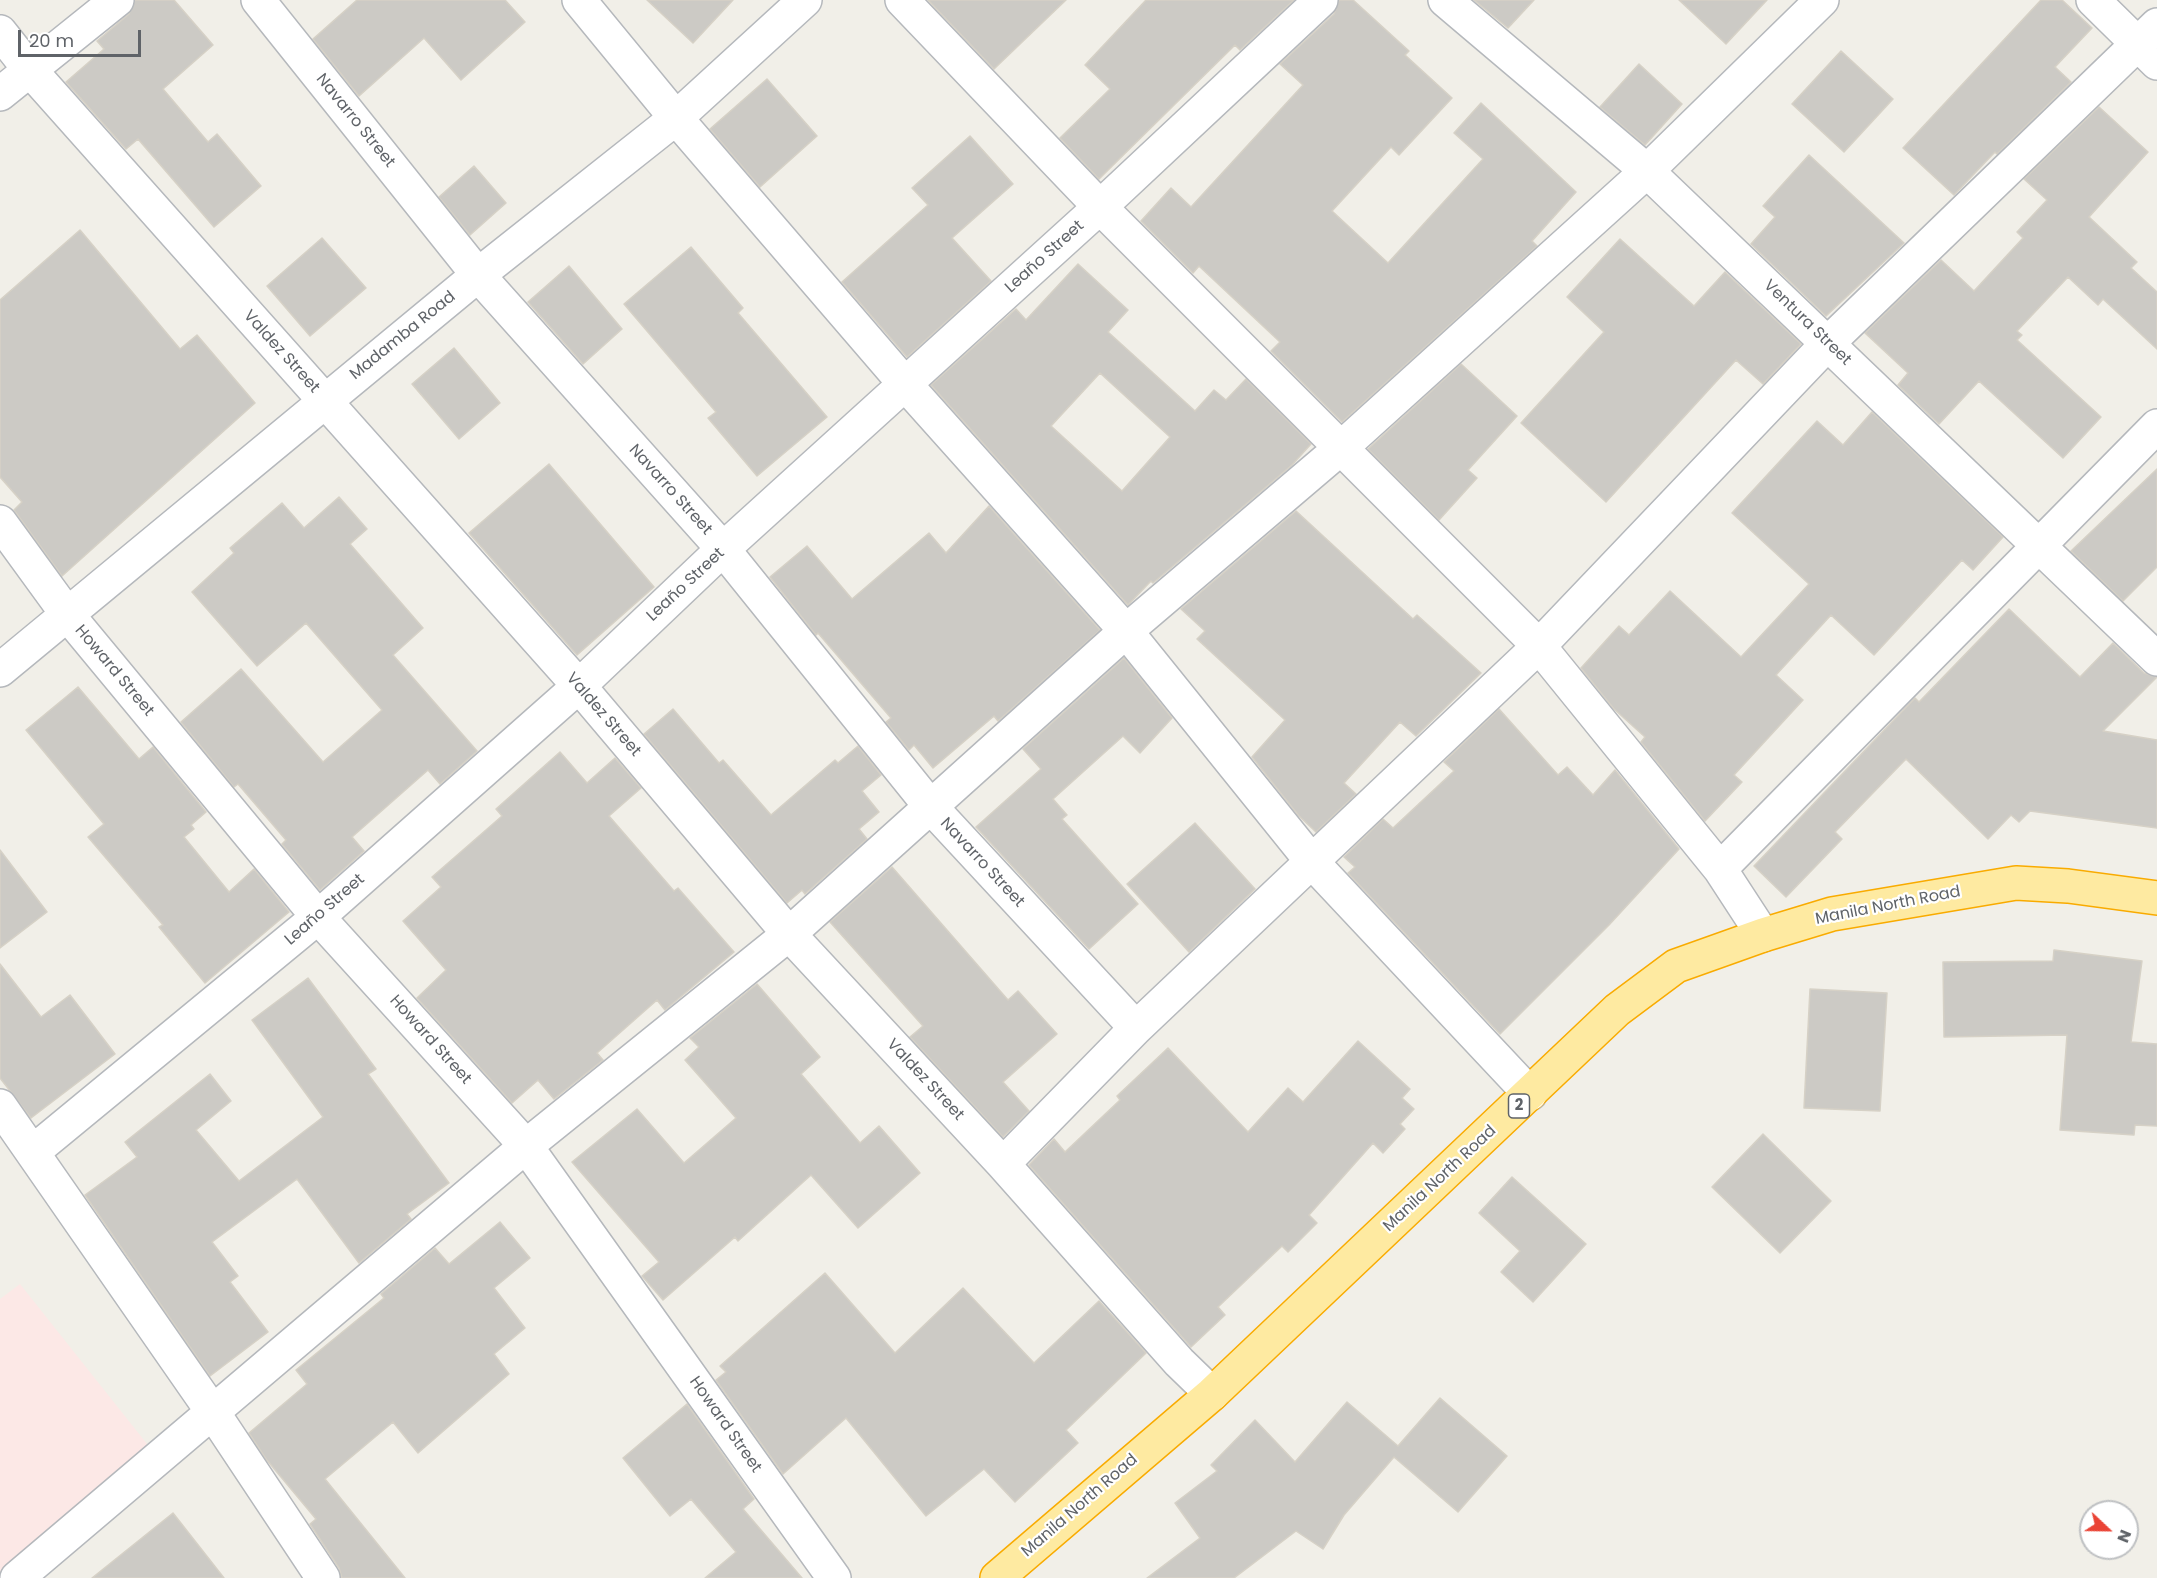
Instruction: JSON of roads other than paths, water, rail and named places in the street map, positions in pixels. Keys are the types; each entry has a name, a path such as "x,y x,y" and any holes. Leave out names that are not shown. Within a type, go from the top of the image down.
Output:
{"highway":[{"name":"Manila North Road","path":"997,1578 1212,1394 1617,1010 1676,966 1763,935 1843,911 2016,883 2067,886 2157,898"}],"street":[{"path":"0,94 117,0"},
{"name":"Navarro Street","path":"258,0 478,275 723,549 930,806 1136,1028"},
{"path":"579,0 676,118 905,384 1126,631 1313,863 1530,1094"},
{"name":"Madamba Road","path":"0,670 478,275 676,118 805,0"},
{"path":"902,0 1100,207 1539,646 1720,869 1763,935"},
{"name":"Leaño Street","path":"34,1151 318,916 579,686 723,549 1100,207 1321,0"},
{"name":"Ventura Street","path":"1445,0 1647,171 2157,659"},
{"path":"17,1578 526,1146 789,934 1126,631 1342,447 1647,171 1822,0"},
{"path":"1003,1164 1136,1028 1313,863 1539,646 1828,343 2150,43 2093,0"},
{"name":"Valdez Street","path":"0,32 30,70 579,686 789,934 1003,1164 1179,1362 1212,1394"},
{"path":"1720,869 2157,426"},
{"name":"Howard Street","path":"0,522 67,614 318,916 526,1146 834,1578"},
{"path":"0,1106 34,1151 212,1411 323,1578"}]}
